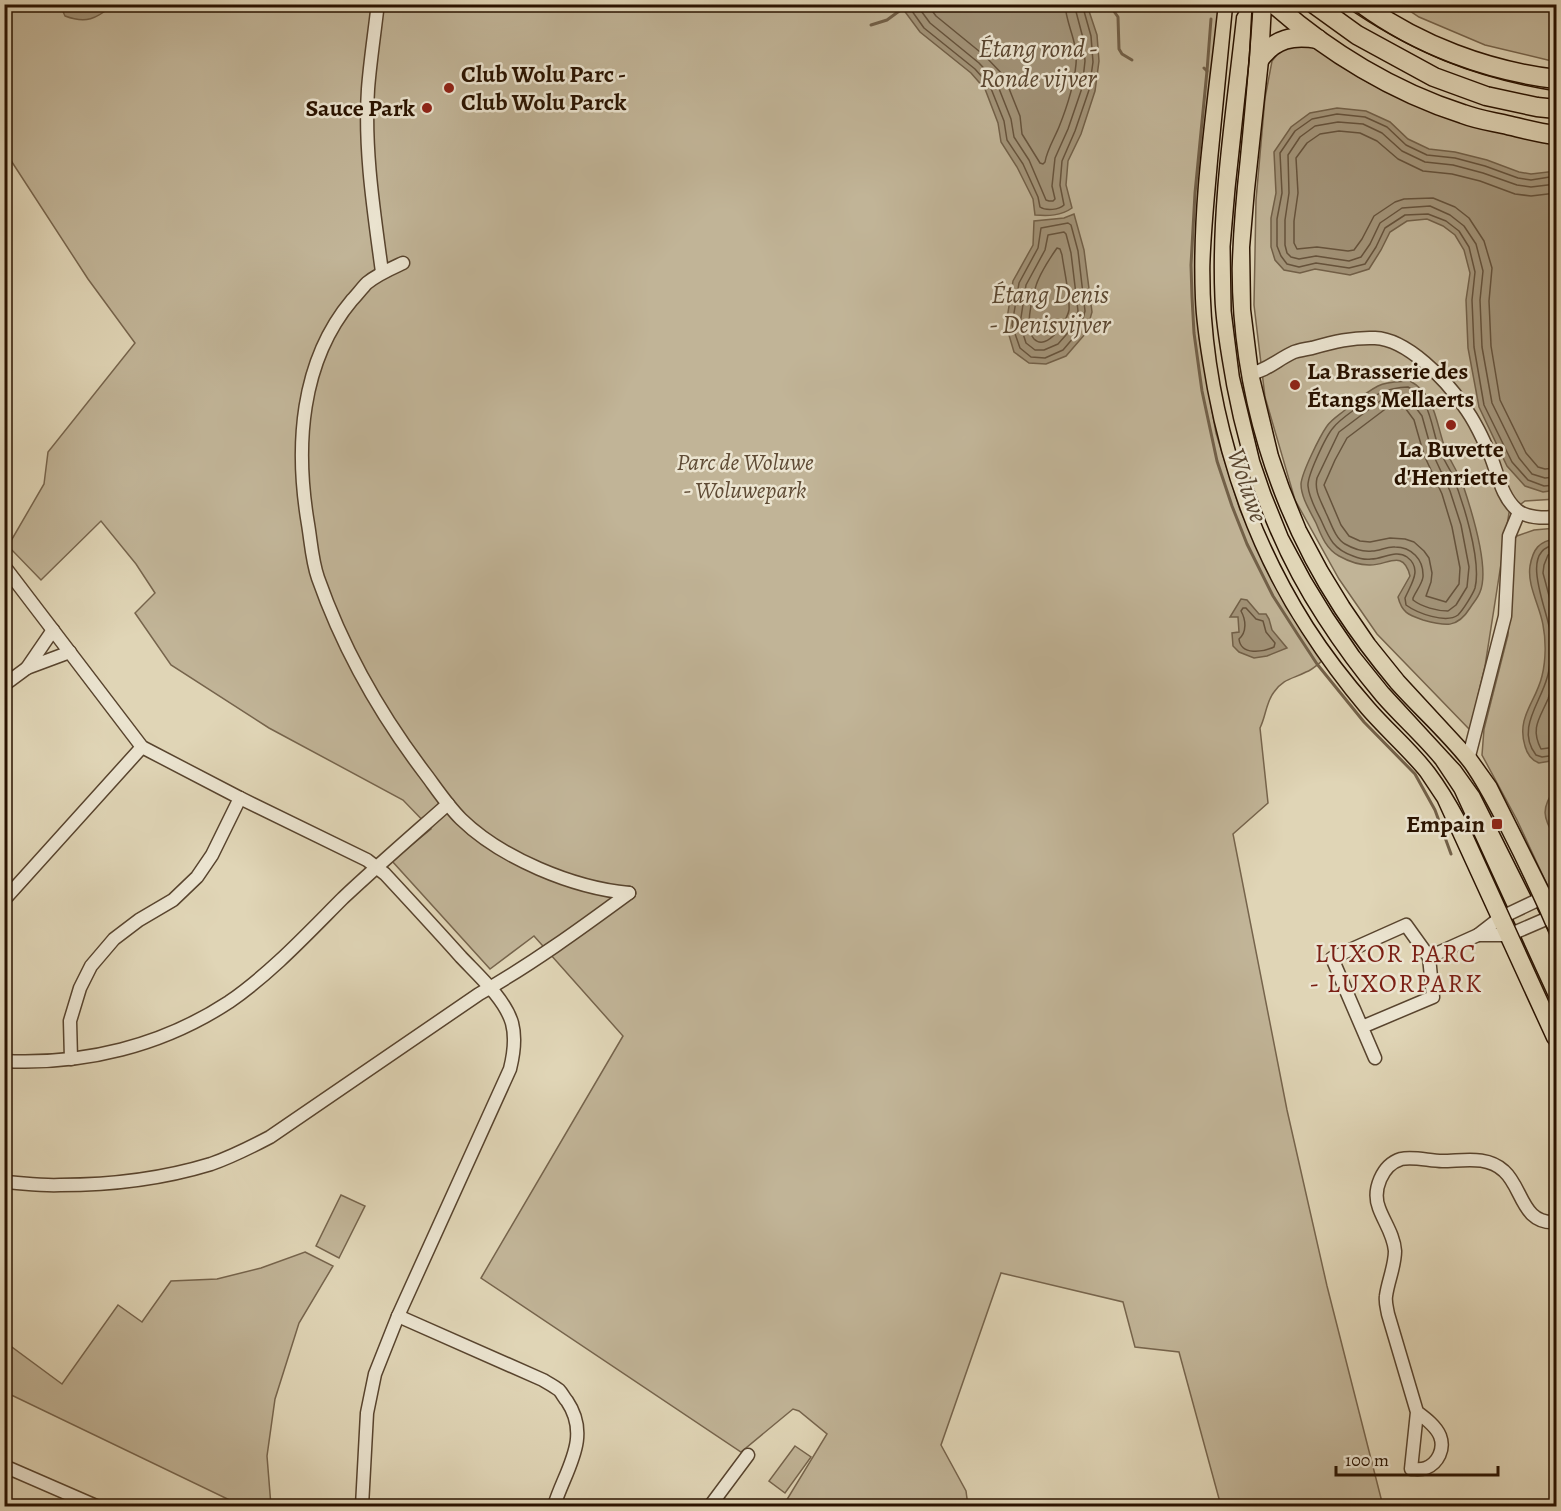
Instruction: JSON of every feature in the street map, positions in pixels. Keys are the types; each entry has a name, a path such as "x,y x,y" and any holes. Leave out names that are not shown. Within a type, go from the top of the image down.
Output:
{"main road":[{"path":"1262,4 1259,60 1240,247 1241,310 1249,374 1269,457 1297,531 1341,608 1389,673 1468,760 1488,788 1555,920"},
{"path":"1274,4 1318,39 1370,72 1421,99 1464,115 1557,135"},
{"path":"1314,4 1357,35 1434,77 1486,96 1536,107 1557,109"},
{"path":"1362,4 1390,23 1442,49 1493,68 1557,80"},
{"path":"1228,7 1209,185 1205,298 1209,342 1222,415 1246,501 1285,587 1309,627 1335,664 1370,707 1429,772 1446,797 1478,864 1500,918 1557,1036"},
{"path":"1259,60 1273,46 1284,40 1302,37 1318,39"}],"street":[{"path":"379,4 368,89 368,128 372,200 382,272"},
{"path":"4,1182 59,1185 127,1181 164,1176 212,1163 270,1137 571,935 628,893 578,883 536,868 489,842 461,819 391,726 350,653 317,575 303,498 302,450 306,401 321,349 339,317 366,284 382,272 403,263"},
{"path":"1249,374 1259,372 1294,352 1339,340 1376,338 1400,344 1451,388 1463,405 1491,457 1504,493 1519,513 1557,517"},
{"path":"1468,760 1505,616 1509,537 1519,513"},
{"path":"4,566 142,747 367,860 385,874 489,988 511,1021 515,1036 510,1069 398,1316 375,1374 367,1413 362,1506"},
{"path":"27,668 53,630"},
{"path":"4,685 27,668 70,652"},
{"path":"4,900 142,747"},
{"path":"71,1059 70,1021 80,988 91,966 114,939 139,920 173,900 197,877 212,855 240,798"},
{"path":"4,1060 34,1062 71,1059 117,1051 145,1043 188,1025 230,1001 273,966 448,804"},
{"path":"1429,957 1478,935 1500,918 1544,897"},
{"path":"1478,935 1509,935 1555,920"},
{"path":"1362,1027 1433,997 1429,957 1406,926 1332,958 1375,1058"},
{"path":"1417,1412 1388,1314 1386,1298 1395,1249 1377,1204 1376,1191 1380,1177 1390,1165 1400,1159 1482,1160 1505,1171 1530,1212 1538,1219 1557,1222"},
{"path":"398,1316 543,1380 560,1391 571,1407 577,1422 578,1436 575,1453 559,1488 554,1506"},
{"path":"710,1506 748,1455"},
{"path":"4,1466 96,1506"}],"green space":[{"name":"Parc de Woluwe - Woluwepark","path":"5,5 1217,5 1196,280 1199,336 1216,433 1240,510 1268,572 1322,661 1310,670 1285,681 1271,696 1260,728 1268,803 1233,834 1287,1110 1327,1286 1383,1506 1221,1506 1179,1352 1135,1347 1123,1302 1001,1273 941,1445 966,1491 968,1506 783,1506 827,1434 799,1411 793,1409 741,1452 481,1278 623,1036 534,936 490,969 392,861 431,829 403,800 269,728 171,665 135,613 155,593 136,564 101,521 41,580 8,546 44,484 48,452 135,343 88,279 10,159 5,161"},
{"path":"1401,5 1556,5 1556,62 1485,45 1419,17"},
{"path":"1293,45 1310,46 1316,49 1369,83 1556,140 1556,499 1525,501 1509,513 1485,666 1470,730 1377,634 1339,579 1295,500 1265,397 1254,305 1256,200 1265,98 1272,61 1280,51"},
{"path":"1556,528 1556,904 1517,820 1482,755 1484,729 1508,635 1515,538 1534,530"},
{"path":"341,1195 365,1206 339,1258 316,1246"},
{"path":"305,1252 333,1266 299,1323 275,1399 267,1456 271,1506 242,1506 5,1392 5,1342 62,1384 118,1305 142,1322 171,1281 217,1279 261,1268"},
{"path":"795,1446 811,1457 785,1493 769,1481"}],"water":[{"path":"60,5 113,5 96,17 79,20 65,16"},
{"name":"Étang rond - Ronde vijver","path":"900,5 1087,5 1097,35 1099,61 1095,91 1081,134 1068,161 1066,185 1072,208 1054,215 1035,215 1033,199 1001,142 998,123 985,89 971,73 920,32"},
{"path":"1337,108 1366,111 1390,122 1408,139 1429,149 1455,152 1487,160 1519,172 1531,174 1556,171 1556,490 1543,492 1525,486 1507,466 1479,407 1468,348 1466,300 1470,273 1464,250 1455,235 1443,226 1427,219 1407,221 1390,232 1369,269 1350,275 1315,269 1300,273 1284,270 1275,260 1271,247 1271,218 1276,193 1274,152 1291,127 1310,113"},
{"name":"Étang Denis - Denisvijver","path":"1074,214 1084,250 1092,312 1086,333 1066,356 1046,364 1029,363 1014,352 1006,325 1013,281 1033,245 1034,221 1064,218"},
{"path":"1410,381 1425,394 1434,411 1445,448 1463,485 1475,523 1481,554 1483,569 1479,594 1465,615 1450,624 1423,620 1404,610 1398,597 1410,576 1407,568 1399,560 1369,565 1342,558 1334,553 1322,537 1301,489 1302,478 1308,463 1331,422 1378,386 1390,382"},
{"path":"1556,539 1556,760 1539,763 1528,754 1523,736 1525,718 1539,685 1545,657 1544,631 1530,581 1530,566 1538,547"},
{"path":"1241,599 1247,600 1259,614 1266,614 1272,630 1287,648 1267,656 1254,658 1239,652 1233,646 1232,633 1239,632 1238,617 1230,617"},
{"path":"1556,787 1556,840 1546,819 1545,808"}],"waterway":[{"name":"Woluwe","path":"1112,4 1118,17 1119,49 1122,54 1132,60"},
{"path":"871,25 887,20 902,9"},
{"path":"1207,71 1211,19"},
{"name":"Woluwe","path":"1204,68 1207,71 1195,193 1191,265 1192,297 1194,333 1202,391 1217,461 1247,544 1273,596 1317,664 1364,722 1415,774 1435,810 1451,854"}],"tram line":[{"path":"1233,4 1214,198 1210,266 1211,313 1216,360 1224,406 1236,452 1268,540 1313,623 1366,694 1428,760 1459,806 1556,1017"},
{"path":"1253,4 1232,269 1239,360 1247,404 1273,492 1291,534 1341,623 1391,688 1448,747 1470,776 1530,890 1556,949"},
{"path":"1342,4 1393,36 1444,61 1498,79 1556,91"}],"place":[{"name":"Club Wolu Parc - Club Wolu Parck","path":"449,88"},
{"name":"Sauce Park","path":"427,108"},
{"name":"La Brasserie des Étangs Mellaerts","path":"1295,385"},
{"name":"La Buvette d'Henriette","path":"1451,425"},
{"name":"Empain","path":"1497,824"}],"district":[{"name":"LUXOR PARC - LUXORPARK","path":"1396,968"}]}
